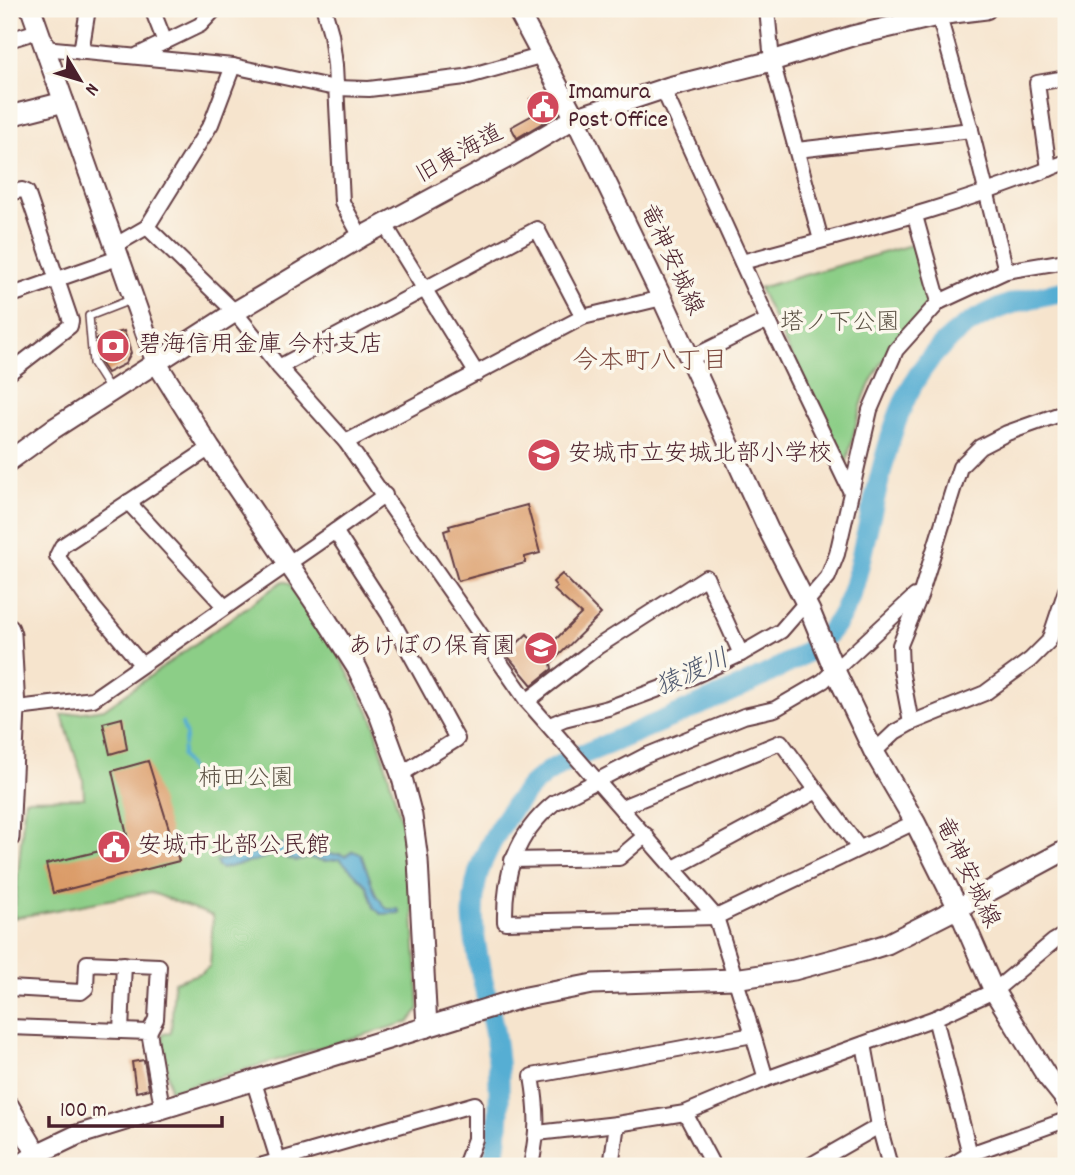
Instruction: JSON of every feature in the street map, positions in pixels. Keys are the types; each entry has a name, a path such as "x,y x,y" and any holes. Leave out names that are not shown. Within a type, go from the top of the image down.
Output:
{"street":[{"path":"31,9 156,362 210,448 326,619 357,668 379,714 401,774 412,816 418,860 427,1027"},
{"path":"81,52 88,9"},
{"path":"152,9 165,42"},
{"path":"137,55 200,25 215,9"},
{"path":"324,9 331,34 342,202 361,237"},
{"name":"竜神安城線","path":"517,9 575,118 874,752 915,822 958,908 994,991 1046,1075 1066,1100"},
{"path":"766,9 772,61 821,240"},
{"name":"旧東海道","path":"9,461 111,391 235,312 361,237 575,118 663,89 772,61 852,36 943,13 986,9"},
{"path":"943,13 1006,271"},
{"path":"9,40 41,40 81,52 137,55 233,66 335,88 369,89 465,77 540,56"},
{"path":"9,296 57,279 116,252 147,227 211,124 233,66"},
{"path":"1049,169 1037,83 1066,78"},
{"path":"663,89 768,320 851,492"},
{"path":"9,116 64,102"},
{"path":"797,150 971,130"},
{"path":"743,262 987,194 1066,162"},
{"path":"9,193 22,190 27,192 71,321 70,326 9,373"},
{"path":"915,216 939,302"},
{"path":"384,225 477,374"},
{"path":"147,227 235,312 279,367 346,442 527,701 716,917 766,1080"},
{"path":"279,367 537,229 583,317"},
{"path":"553,729 564,719 608,708 694,676 781,631 807,607 828,577 837,554 870,410 896,350 939,302 1006,271 1066,261"},
{"path":"346,442 583,317 662,298"},
{"path":"689,359 768,320"},
{"path":"911,723 901,670 900,645 920,596 960,467 980,447 1007,433 1066,412"},
{"path":"141,664 94,608 57,556 62,547 210,448"},
{"path":"12,709 93,699 385,495"},
{"path":"128,502 224,606"},
{"path":"335,531 388,612 457,740 401,774"},
{"path":"527,701 597,647 706,577 741,654"},
{"path":"874,752 895,732 985,693 1030,660 1049,640 1066,590"},
{"path":"915,822 716,917 505,922 504,901 512,860 523,839 543,812 554,803 595,778 658,751 744,716 775,709 823,681 833,665 915,596 920,596"},
{"path":"9,629 12,709 9,838"},
{"path":"622,807 781,741 815,792 859,848"},
{"path":"674,868 815,792"},
{"path":"512,860 619,858 646,835"},
{"path":"19,1166 40,1160 77,1135 521,998 593,984 734,979 794,970 868,950 887,944 1066,850"},
{"path":"537,1133 617,1125 685,1113 935,1018 994,991 1066,934"},
{"path":"9,988 80,992 86,988 87,963 159,966 156,1019 149,1032 162,1108"},
{"path":"121,1031 124,964"},
{"path":"935,1018 972,1160"},
{"path":"9,1027 149,1032"},
{"path":"531,1166 538,1110 532,1076 753,1035"},
{"path":"864,1044 879,1126 890,1166"},
{"path":"253,1079 280,1163"},
{"path":"260,1166 280,1163 475,1104 475,1139 465,1166"},
{"path":"9,1106 40,1160"},
{"path":"685,1113 713,1166"},
{"path":"950,1166 972,1160 1066,1120"},
{"path":"611,1166 617,1125"},
{"path":"809,1166 879,1126"}],"lane":[{"path":"111,391 93,363 89,316 133,299"}],"green space":[{"name":"塔ノ下公園","path":"918,243 933,301 896,342 873,377 860,408 846,464 842,463 759,288"},
{"name":"柿田公園","path":"283,581 289,583 338,654 373,719 409,849 419,1009 409,1022 170,1091 162,1034 171,1033 174,982 201,973 210,966 213,916 150,892 14,918 25,799 84,798 83,779 62,715 104,709"}],"water":[{"path":"300,843 317,855 345,856 353,851 361,854 376,895 387,909 398,909 400,913 381,914 374,908 367,886 340,859 326,861 307,858 296,861 273,854 222,869 216,861 254,853 274,845"}],"building":[{"path":"544,92 555,112 548,116 549,119 517,138 511,127 538,112 530,99"},
{"name":"碧海信用金庫 今村支店","path":"124,331 131,353 125,364 107,373 99,361 97,339"},
{"path":"527,505 540,553 525,557 525,563 458,581 444,531 450,529 449,526"},
{"name":"あけぼの保育園","path":"562,574 601,614 551,663 552,669 532,685 506,654 527,634 535,643 544,635 552,643 581,614 554,590 557,587 553,582"},
{"path":"122,718 127,749 110,754 103,723"},
{"path":"148,761 179,861 53,893 46,864 129,844 112,771"},
{"path":"144,1060 149,1089 136,1092 132,1062"}],"waterway":[{"name":"猿渡川","path":"492,1166 498,1119 498,1066 495,1036 476,948 473,904 483,860 504,821 532,785 561,765 745,685 800,656 825,637 839,619 850,596 893,430 922,369 944,343 972,322 1008,305 1066,291"},
{"path":"182,724 186,735 184,745"},
{"path":"183,749 182,756 192,773"},
{"path":"198,777 209,794"}],"place":[{"name":"Imamura Post Office","path":"543,107"},
{"name":"碧海信用金庫 今村支店","path":"113,346"},
{"name":"安城市立安城北部小学校","path":"544,455"},
{"name":"あけぼの保育園","path":"541,648"},
{"name":"安城市北部公民館","path":"114,847"}],"district":[{"name":"今本町八丁目","path":"650,362"}]}
